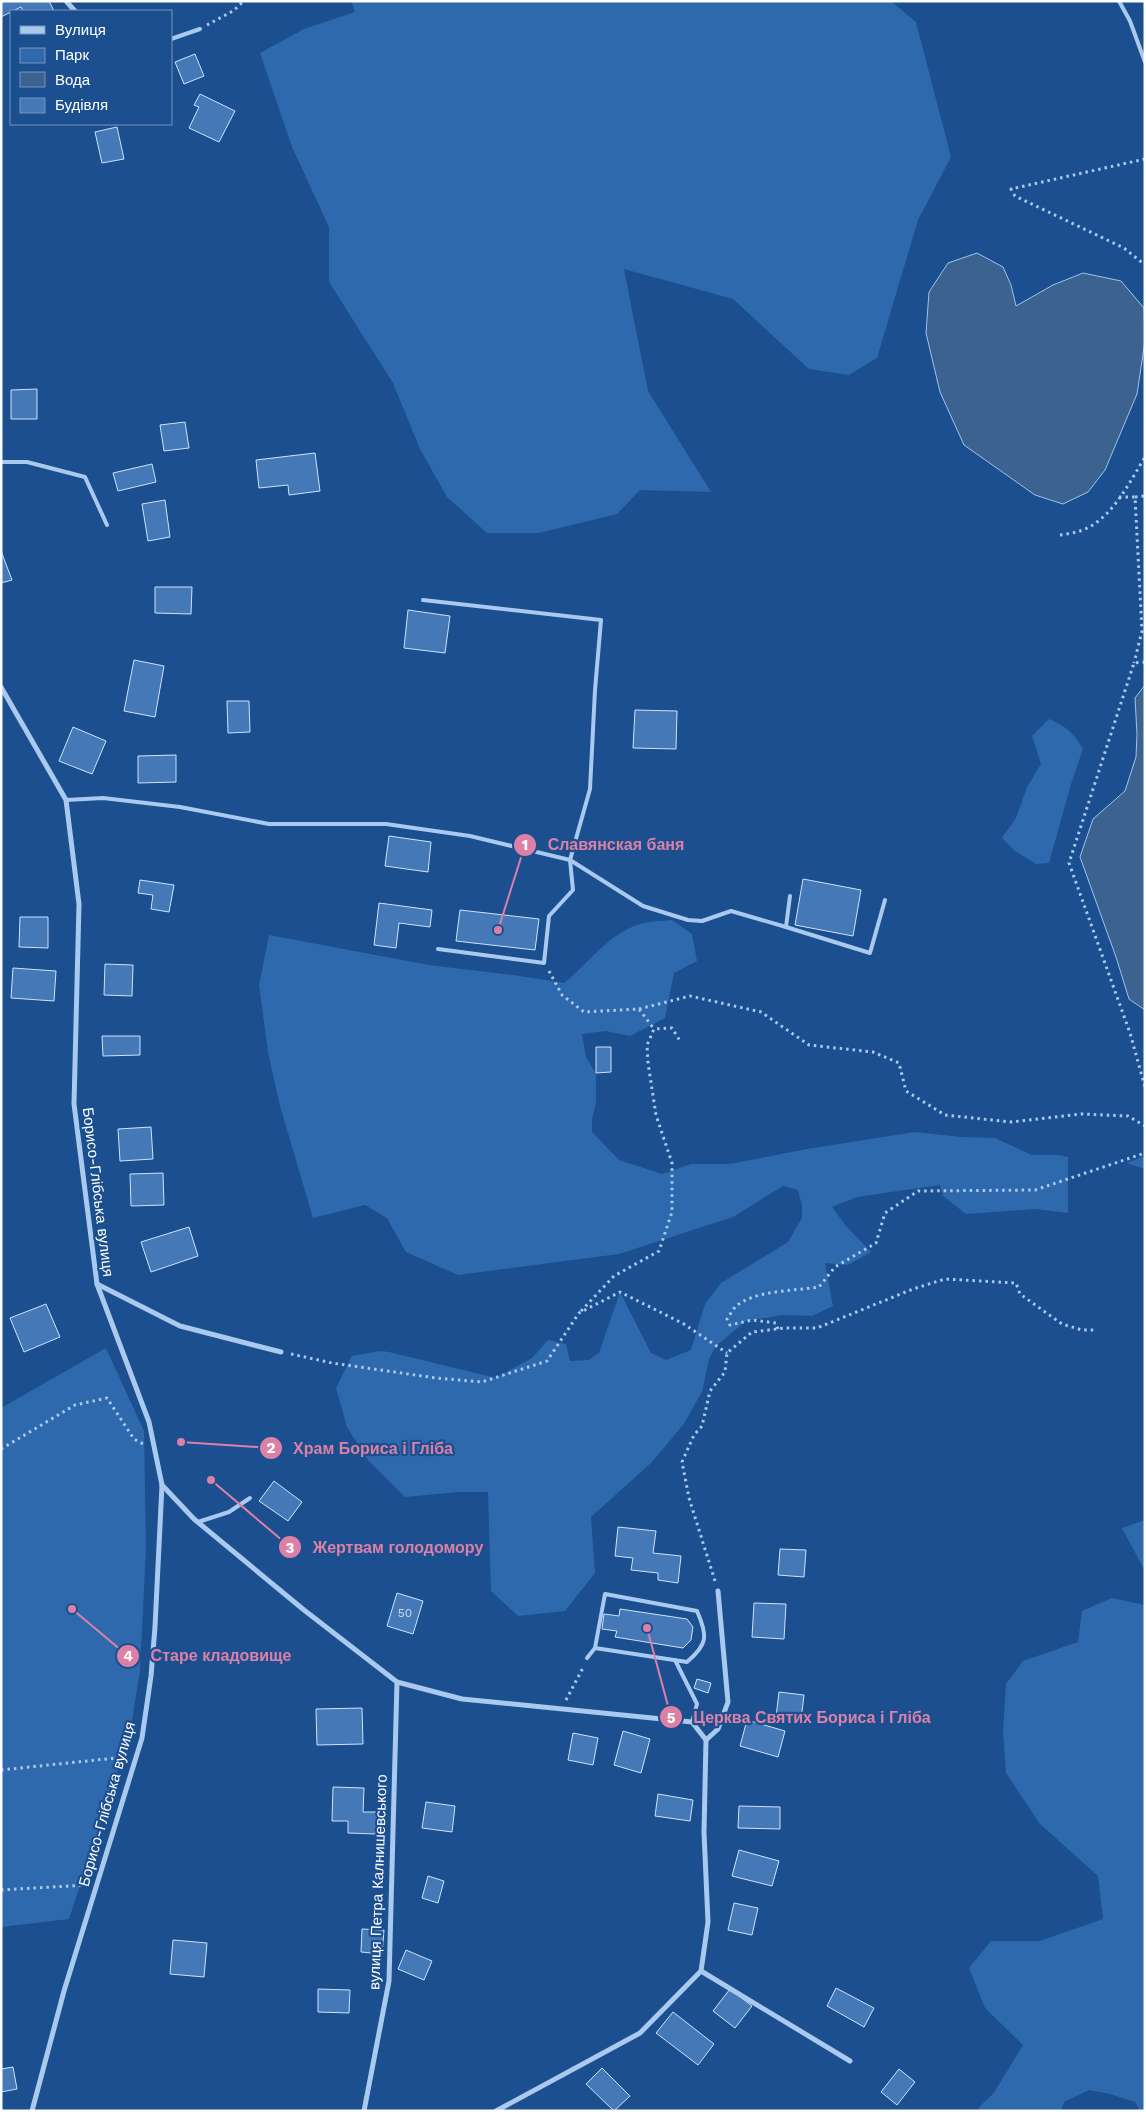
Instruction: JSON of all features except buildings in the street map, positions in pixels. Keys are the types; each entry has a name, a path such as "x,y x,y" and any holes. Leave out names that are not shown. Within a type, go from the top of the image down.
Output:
{"street":[{"name":"Борисо-Глібська вулиця","path":"1,687 66,800 79,904 74,1104 97,1284 149,1422 162,1485 151,1676 142,1738 64,1991 32,2111"},
{"path":"97,1284 180,1326 281,1352"},
{"path":"162,1485 198,1522 304,1610 397,1682 462,1699 692,1722 706,1740 704,1832 708,1922 702,1971 640,2033 496,2111"},
{"path":"706,1740 718,1729 728,1702 718,1591"},
{"name":"вулиця Петра Калнишевського","path":"364,2111 389,1981 397,1682"},
{"path":"702,1971 850,2061"}],"lane":[{"path":"1119,1 1130,21 1145,62"},
{"path":"172,39 200,29"},
{"path":"1,462 27,462 85,477 107,525"},
{"path":"423,600 602,620 595,690 590,789 570,860 573,890 549,916 544,963 438,949"},
{"path":"66,800 102,798 180,807 269,824 386,824 470,836 570,860 643,906 688,920 702,921 731,911 870,953 885,900"},
{"path":"786,927 790,896"},
{"path":"198,1522 229,1512 250,1498"},
{"path":"587,1658 595,1648 605,1594 697,1611 705,1630 701,1650 687,1662 595,1648"},
{"path":"675,1660 697,1704 692,1722"}],"path":[{"path":"200,29 233,11 244,1"},
{"path":"1145,160 1011,189 1015,196 1124,248 1145,265"},
{"path":"1060,535 1080,531 1103,517 1119,497 1145,457"},
{"path":"1119,497 1145,496"},
{"path":"1135,497 1144,631 1069,863 1130,1033 1145,1087"},
{"path":"1134,663 1145,662"},
{"path":"544,963 562,995 584,1012 639,1009 690,996 761,1012 809,1045 873,1052 899,1063 906,1090 944,1115 1011,1122 1081,1114 1128,1116 1145,1126"},
{"path":"639,1009 654,1029"},
{"path":"654,1029 672,1028 680,1041"},
{"path":"281,1352 332,1363 436,1378 482,1382 547,1361 579,1313 614,1276 659,1251 672,1212 672,1163 656,1115 648,1063 647,1045 654,1029"},
{"path":"778,1329 776,1323 752,1320 730,1325 727,1319 736,1306 765,1292 793,1291 819,1287 835,1267 876,1243 885,1213 918,1191 1036,1190 1145,1153"},
{"path":"718,1591 689,1498 682,1462 694,1435 702,1426 710,1391 725,1372 727,1353 752,1332 817,1328 914,1289 945,1279 1016,1283 1020,1294 1062,1324 1082,1330 1096,1330"},
{"path":"579,1313 620,1292 684,1324 727,1353"},
{"path":"1,1449 75,1406 107,1398 134,1439 155,1451"},
{"path":"562,1710 569,1692 580,1676"},
{"path":"1,1770 136,1756"},
{"path":"1,1890 97,1884"}],"green space":[{"path":"351,1 891,1 916,22 951,157 918,220 877,358 849,375 809,369 733,299 624,269 648,391 711,492 640,490 617,514 539,533 487,533 447,497 420,449 393,383 329,282 329,227 292,147 260,53 304,29 355,12"},
{"path":"1049,719 1069,731 1083,749 1049,863 1036,864 1015,851 1002,838 1016,818 1027,787 1041,764 1032,736"},
{"path":"672,920 692,934 697,961 674,973 665,1018 630,1036 606,1031 582,1034 586,1057 596,1074 596,1103 592,1119 592,1132 619,1160 662,1174 691,1164 730,1164 807,1149 915,1132 961,1137 995,1138 1032,1155 1068,1157 1068,1213 1035,1209 966,1214 943,1196 940,1185 857,1197 832,1207 846,1226 871,1252 848,1265 825,1263 833,1306 812,1316 783,1315 746,1321 716,1346 709,1359 702,1392 683,1425 652,1462 591,1517 595,1573 565,1611 518,1616 491,1591 488,1492 458,1492 405,1497 368,1460 347,1427 336,1388 352,1356 380,1351 389,1352 496,1378 532,1358 548,1340 566,1344 570,1361 589,1360 599,1353 620,1292 651,1353 666,1360 691,1350 705,1304 721,1283 788,1242 802,1218 802,1205 798,1190 783,1186 733,1217 619,1254 458,1275 406,1252 387,1218 365,1205 313,1218 280,1106 268,1052 259,985 269,935 429,965 564,983 618,935 640,924"},
{"path":"1145,1156 1145,1169 1126,1163"},
{"path":"106,1348 144,1431 146,1548 140,1670 130,1734 69,1919 1,1927 1,1408"},
{"path":"1145,1520 1145,1571 1122,1528"},
{"path":"1112,1598 1144,1605 1145,1598 1145,2111 1140,2111 1135,2102 1089,2090 1064,2102 1061,2111 979,2111 979,2107 993,2094 1023,2045 985,2008 969,1968 991,1941 1040,1941 1103,1919 1098,1876 1040,1824 1006,1773 1003,1732 1006,1684 1023,1661 1078,1642 1082,1611"}],"water":[{"path":"977,253 1003,267 1011,285 1016,306 1053,285 1083,273 1121,281 1144,308 1145,341 1137,394 1105,470 1088,492 1063,504 1035,495 964,445 940,392 926,333 929,292 948,263"},
{"path":"1145,685 1145,1010 1129,999 1080,857 1093,819 1125,791 1136,757 1135,698"}],"place":[{"name":"Славянская баня","path":"498,930"},
{"name":"Храм Бориса і Гліба","path":"181,1442"},
{"name":"Жертвам голодомору","path":"211,1480"},
{"name":"Старе кладовище","path":"72,1609"},
{"name":"Церква Святих Бориса і Гліба","path":"647,1628"}]}
